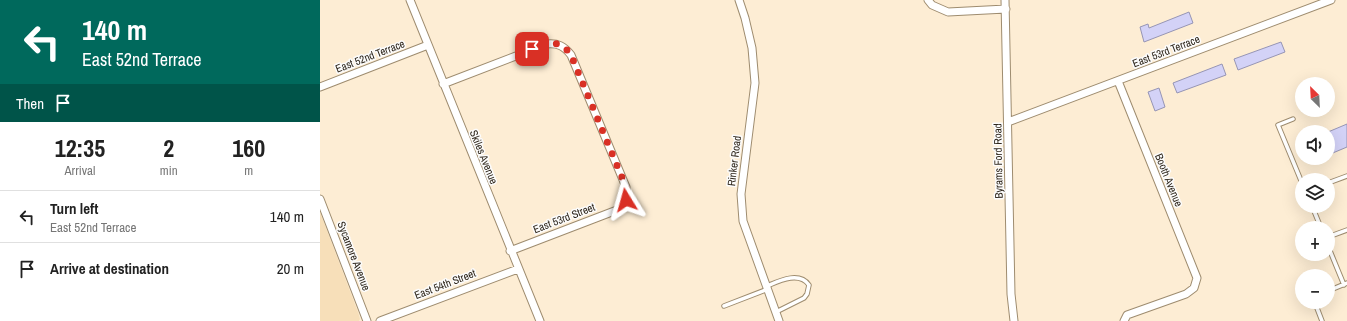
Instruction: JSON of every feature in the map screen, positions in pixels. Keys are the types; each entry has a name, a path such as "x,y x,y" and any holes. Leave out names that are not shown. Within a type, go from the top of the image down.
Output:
{"street":[{"name":"Skiles Avenue","path":"410,0 510,251 540,321"},
{"name":"Rinker Road","path":"739,0 752,48 755,83 740,194 743,220 780,321"},
{"path":"928,0 932,5 948,12 1006,9"},
{"name":"Byrams Ford Road","path":"1006,0 1011,294 1014,321"},
{"name":"East 53rd Terrace","path":"1008,122 1331,0"},
{"name":"East 53rd Street","path":"443,84 547,44 557,44 567,50 571,55 626,187 627,193 624,203 617,210 510,251"},
{"name":"East 52nd Terrace","path":"320,87 428,45"},
{"name":"Booth Avenue","path":"1118,81 1197,278 1194,288 1186,294 1127,315 1124,321"},
{"name":"Sycamore Avenue","path":"320,199 367,321"},
{"name":"East 54th Street","path":"380,321 518,268"}],"lane":[{"path":"1293,119 1278,125 1298,173"},
{"path":"1335,180 1347,176"},
{"path":"1335,234 1347,230"},
{"path":"1335,261 1345,284 1335,288"},
{"path":"724,306 767,288 781,280 796,278 806,281 808,285 807,294 804,298 776,312"},
{"path":"1317,309 1322,321"}],"shaded area":[{"path":"320,212 358,312 360,319 359,321 320,321"}],"building":[{"path":"1189,12 1193,23 1144,42 1140,27 1148,24 1149,28"},
{"path":"1281,42 1285,52 1238,70 1234,59"},
{"path":"1222,64 1226,75 1177,93 1173,83"},
{"path":"1159,88 1165,107 1155,111 1148,92"},
{"path":"1347,124 1347,147 1335,152 1335,129"}],"route":[{"path":"532,49 554,43 561,45 571,55 626,187 626,200"}]}
